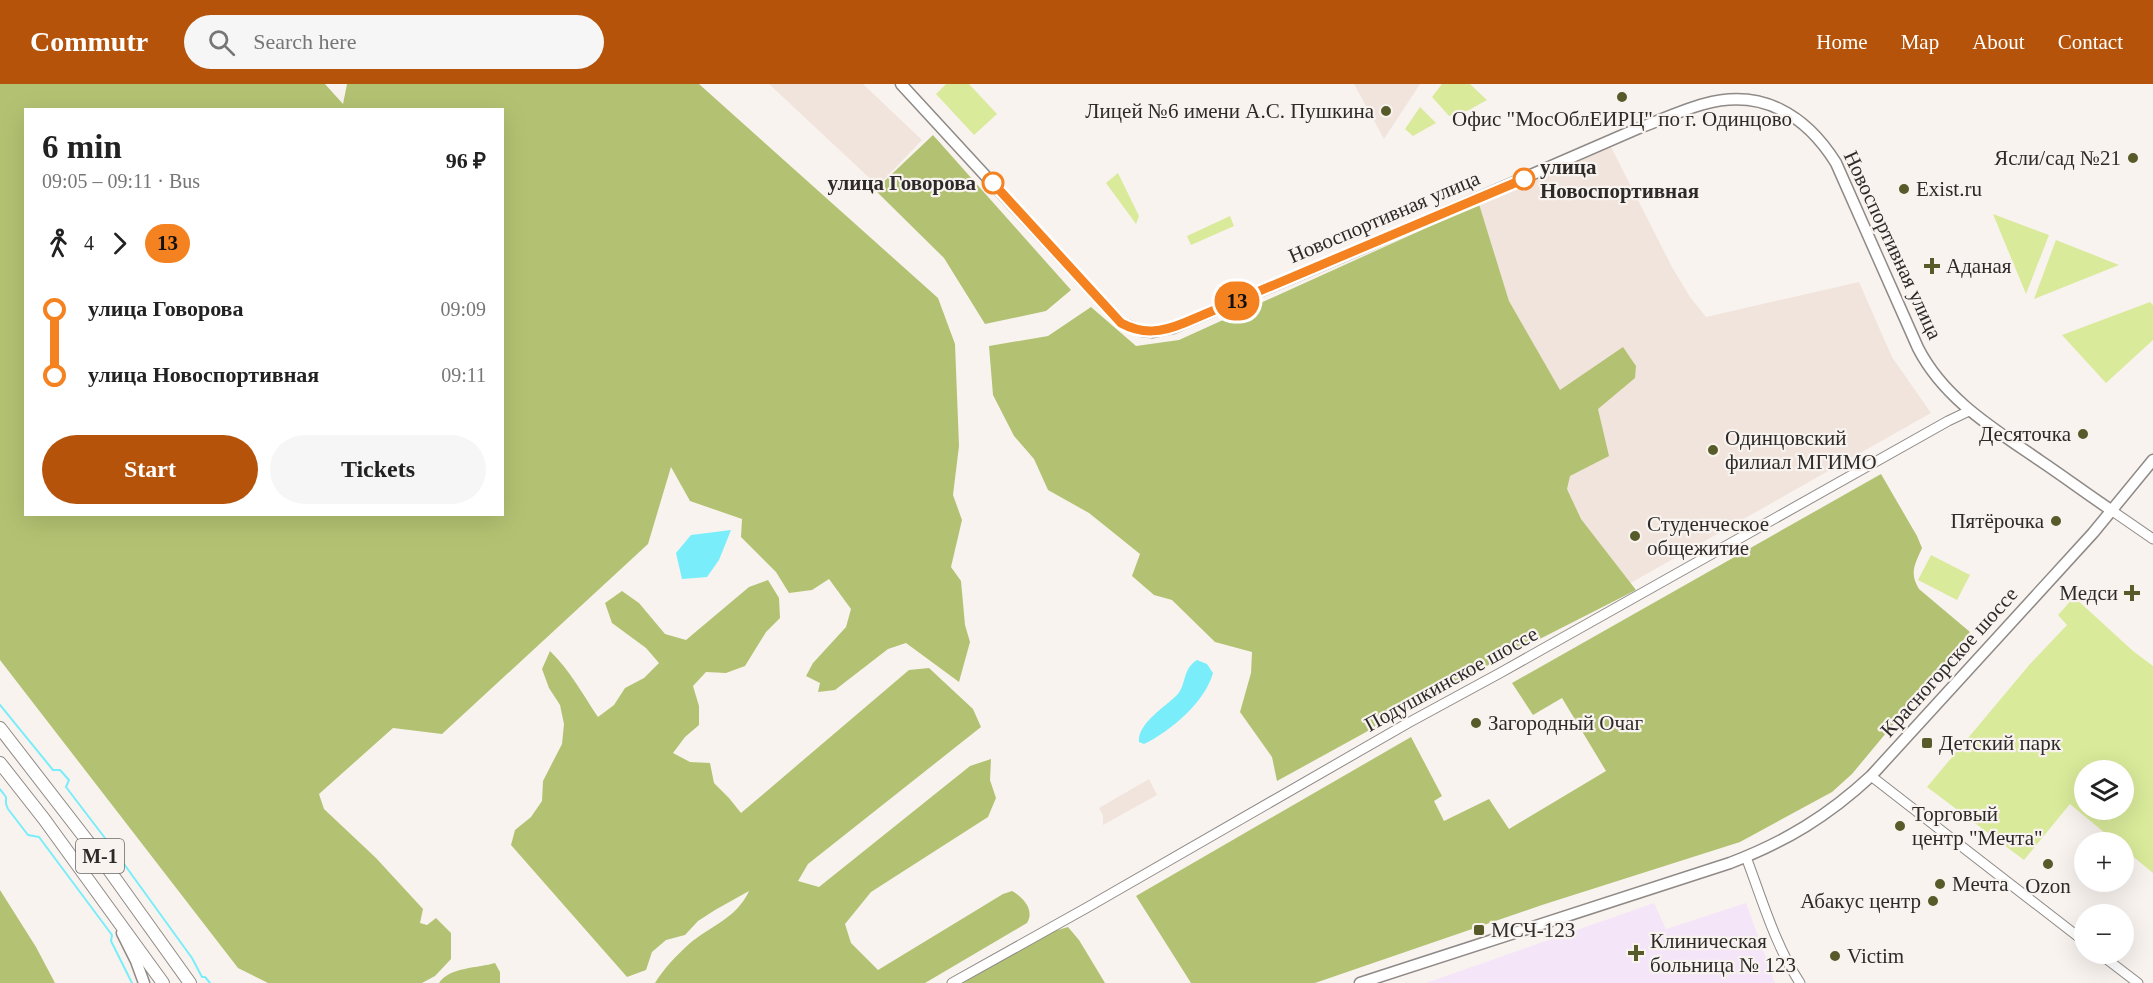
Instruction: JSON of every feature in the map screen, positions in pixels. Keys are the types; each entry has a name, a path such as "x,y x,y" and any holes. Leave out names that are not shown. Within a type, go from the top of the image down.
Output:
{"highway":[{"name":"М-1","path":"0,728 99,856 188,981"},
{"name":"М-1","path":"0,763 163,983"}],"main road":[{"name":"Новоспортивная улица","path":"901,84 1121,323 1142,331 1162,331 1184,323 1685,110 1705,103 1725,100 1756,101 1802,121 1826,146 1842,175 1926,363 1969,411 2111,510"},
{"name":"Красногорское шоссе","path":"1360,983 1746,856 1784,840 1815,822 1872,776 2022,612 2153,460"},
{"path":"106,904 136,961 144,983"}],"street":[{"name":"Подушкинское шоссе","path":"952,983 1408,723 1969,411"},
{"path":"2111,510 2153,539"},
{"path":"1872,776 2074,933"},
{"path":"1746,856 1779,942 1800,983"},
{"path":"2113,964 2138,983"}],"shaded area":[{"path":"769,84 863,84 922,140 878,186"},
{"name":"Лицей №6 имени А.С. Пушкина","path":"1354,84 1420,84 1384,139"},
{"name":"Одинцовский филиал МГИМО","path":"1610,145 1672,267 1690,297 1706,317 1859,282 1892,357 1931,413 1627,585 1588,537 1562,487 1560,391 1509,301 1479,204"},
{"path":"1149,779 1157,795 1103,825 1103,815 1099,808"},
{"name":"Клиническая больница № 123","path":"1654,903 1666,929 1746,903 1775,983 1426,983"}],"green space":[{"path":"0,84 325,84 343,104 347,84 699,84 938,298 955,344 959,446 953,495 962,520 951,567 961,581 965,625 970,642 959,682 906,643 888,649 835,690 818,692 820,683 806,676 813,663 846,627 851,609 829,579 812,590 789,593 776,572 741,537 742,519 690,501 671,467 648,544 442,734 393,728 319,794 324,809 376,858 423,909 420,923 427,925 436,918 451,933 451,959 435,976 422,983 268,983 238,968 0,660"},
{"path":"946,84 969,84 997,114 974,135 936,94"},
{"path":"1442,84 1470,84 1487,100 1469,110 1449,116 1432,97"},
{"path":"1420,107 1436,123 1413,136 1405,129"},
{"path":"933,135 1071,290 1046,311 985,324 944,258 875,190"},
{"path":"1118,173 1139,216 1136,224 1106,183"},
{"path":"1479,204 1509,301 1560,390 1623,347 1636,366 1635,378 1598,409 1609,456 1570,476 1567,489 1581,519 1636,590 1477,671 1277,781 1272,757 1240,712 1251,673 1252,652 1215,642 1172,600 1154,595 1132,576 1140,554 1089,513 1048,490 1034,459 1014,436 993,395 989,346 1048,336 1091,307 1136,346 1179,340"},
{"path":"1993,214 2049,235 2026,294"},
{"path":"1230,216 1234,226 1191,245 1187,236"},
{"path":"2056,240 2119,265 2034,299"},
{"path":"2150,302 2153,305 2153,340 2106,383 2062,335"},
{"path":"1881,474 1922,548 1914,573 1919,589 1970,632 1852,774 1832,792 1740,842 1542,905 1315,983 1191,983 1136,896 1411,737 1442,796 1434,801 1444,821 1489,799 1509,829 1606,771 1562,698 1533,715 1512,683"},
{"path":"1931,555 1970,575 1957,600 1918,580"},
{"path":"768,580 779,598 780,618 766,632 745,666 726,673 706,672 693,686 699,706 699,725 685,737 673,753 690,762 710,763 714,783 741,813 909,670 929,668 973,709 981,727 808,864 798,881 819,887 970,766 991,759 990,780 996,798 988,817 871,892 845,924 851,943 878,970 1003,894 1012,891 1024,900 1030,913 1027,923 925,983 655,983 689,944 738,908 749,891 698,921 685,935 666,940 652,952 646,970 627,977 511,845 515,830 531,817 542,801 543,781 562,744 564,724 560,705 549,688 542,669 550,651 570,674 598,717 614,705 625,688 644,678 659,663 646,648 612,623 605,603 622,591 639,603 665,634 686,640 749,587"},
{"path":"2074,597 2133,651 2153,666 2153,873 2134,857 2134,832 2104,832 2089,820 2134,820 2134,760 2074,760 2074,807 2070,804 2024,860 1927,787 2030,664 2067,625 2058,615"},
{"path":"0,890 36,947 55,983 0,983"},
{"path":"1068,927 1079,940 1105,983 963,983 1051,932"},
{"path":"495,963 500,972 500,983 439,983 457,971"}],"water":[{"path":"731,530 719,560 707,577 682,579 676,553 691,535"},
{"path":"1197,660 1207,664 1213,673 1203,694 1186,714 1165,732 1144,744 1139,742 1142,729 1177,695 1189,668"}],"waterway":[{"path":"0,705 53,770 60,770 69,780 66,787 192,958 202,977 210,983"},
{"path":"0,789 6,797 8,809 28,835 39,837 112,935 111,941 132,983"}],"bus line":[{"name":"13","path":"993,183 1121,323 1131,328 1153,332 1173,328 1524,179"}],"place":[{"name":"Офис \"МосОблЕИРЦ\" по г. Одинцово","path":"1622,97"},
{"name":"Лицей №6 имени А.С. Пушкина","path":"1386,111"},
{"name":"Ясли/сад №21","path":"2133,158"},
{"name":"улица Новоспортивная","path":"1524,179"},
{"name":"улица Говорова","path":"993,183"},
{"name":"Exist.ru","path":"1904,189"},
{"name":"Аданая","path":"1932,266"},
{"name":"Десяточка","path":"2083,434"},
{"name":"Одинцовский филиал МГИМО","path":"1713,450"},
{"name":"Пятёрочка","path":"2056,521"},
{"name":"Студенческое общежитие","path":"1635,536"},
{"name":"Медси","path":"2132,593"},
{"name":"Загородный Очаг","path":"1476,723"},
{"name":"Детский парк","path":"1927,743"},
{"name":"Торговый центр \"Мечта\"","path":"1900,826"},
{"name":"Ozon","path":"2048,864"},
{"name":"Мечта","path":"1940,884"},
{"name":"Абакус центр","path":"1933,901"},
{"name":"МСЧ-123","path":"1479,930"},
{"name":"Клиническая больница № 123","path":"1636,953"},
{"name":"Victim","path":"1835,956"}]}
